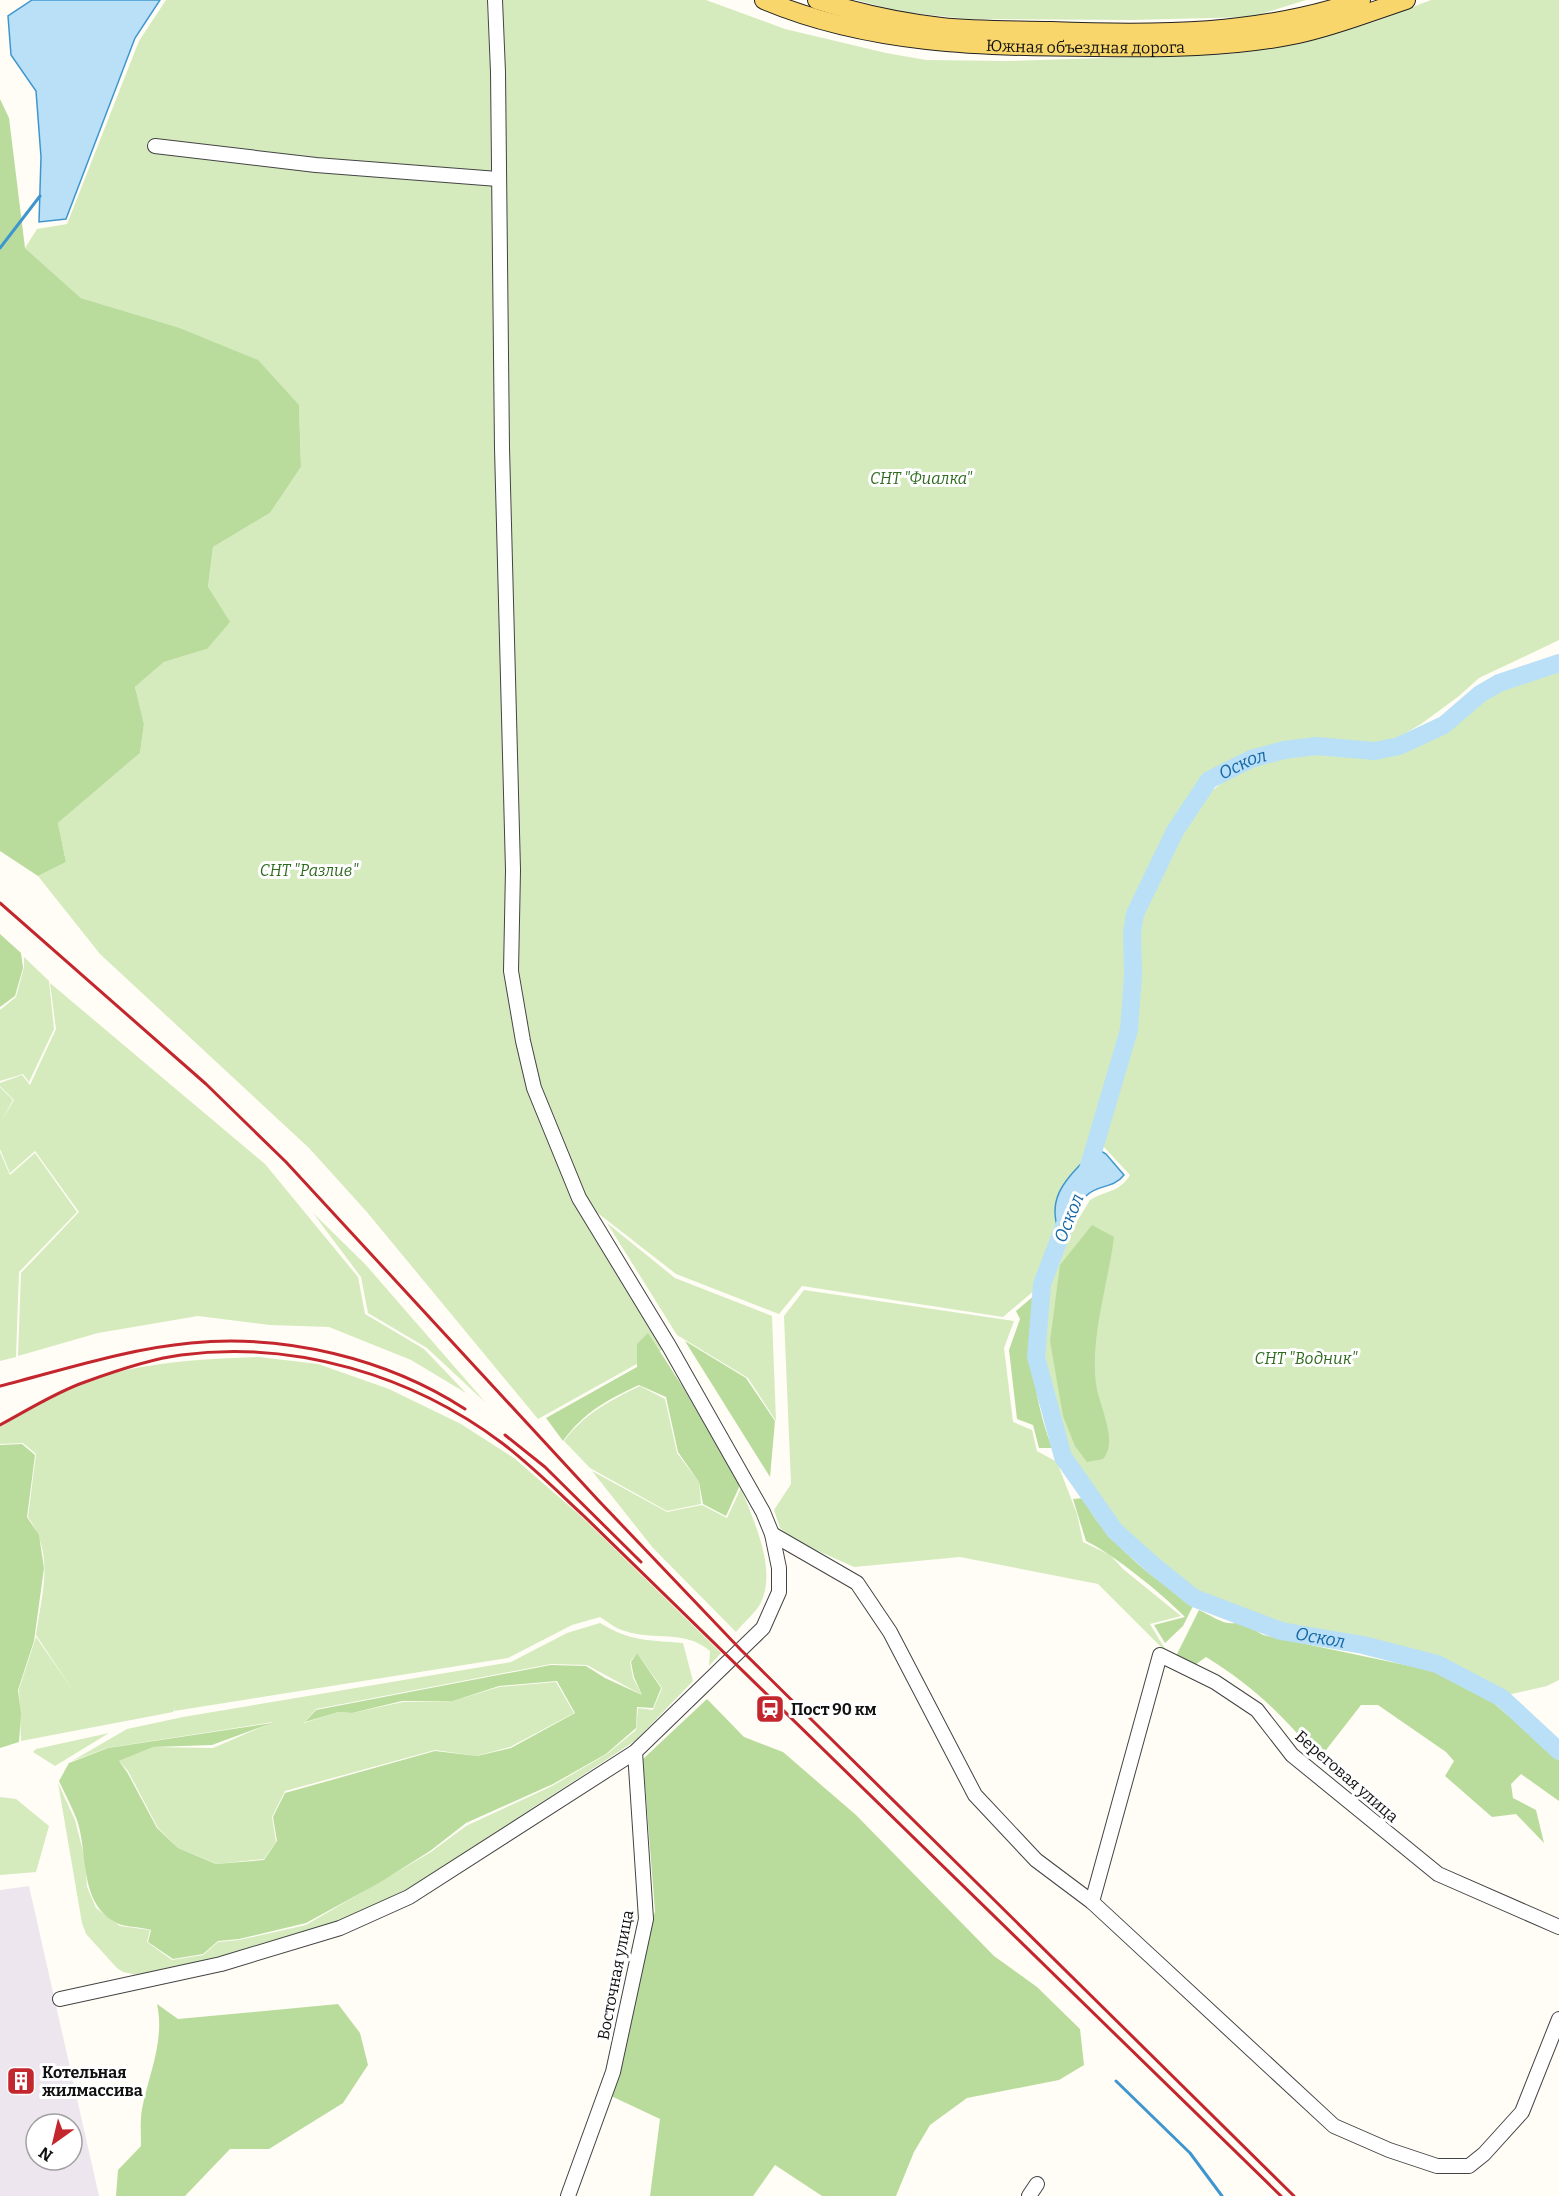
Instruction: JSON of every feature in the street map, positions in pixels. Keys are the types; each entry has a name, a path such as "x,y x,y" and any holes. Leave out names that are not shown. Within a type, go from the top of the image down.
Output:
{"main road":[{"name":"Южная объездная дорога","path":"764,0 864,29 951,43 1126,48 1230,45 1287,36 1334,25 1406,0"},
{"name":"Южная объездная дорога","path":"817,0 852,11 942,27 1129,34 1230,30 1323,13 1361,0"}],"street":[{"path":"60,1999 221,1964 340,1929 409,1897 635,1752 763,1628 778,1592 779,1568 772,1534 763,1512 669,1346 579,1198 534,1088 523,1041 511,971 513,870 495,0"},
{"path":"155,146 316,165 498,179"},
{"path":"772,1534 856,1584 890,1632 975,1795 1036,1860 1092,1902 1334,2126 1389,2150 1437,2166 1469,2166 1484,2154 1522,2112 1559,2019"},
{"name":"Береговая улица","path":"1092,1902 1160,1655 1215,1682 1257,1710 1292,1755 1438,1874 1559,1927"},
{"name":"Восточная улица","path":"568,2196 613,2072 646,1919 635,1752"}],"shaded area":[{"path":"29,1886 80,2112 24,2112 24,2172 84,2172 84,2130 99,2196 0,2196 0,1890"}],"green space":[{"name":"СНТ \"Фиалка\"","path":"166,0 487,0 499,260 501,0 706,0 785,29 886,53 926,60 1006,61 1231,54 1302,43 1374,22 1431,0 1559,0 1559,640 1479,678 1421,724 1375,751 1316,746 1284,750 1251,759 1209,780 1175,831 1135,914 1132,932 1133,975 1129,1030 1094,1154 1042,1284 1003,1317 802,1286 779,1314 676,1274 581,1200 669,1346 538,1419 366,1211 309,1148 100,954 38,876 66,862 58,823 140,753 144,724 135,687 164,662 207,649 208,587 213,547 270,513 301,467 299,405 177,327 81,298 25,248 37,229 67,224 139,41"},
{"path":"856,0 1306,0 1251,17 1132,20 968,19 902,12"},
{"path":"0,99 9,118 25,248 81,298 177,327 258,360 299,405 301,467 270,513 213,547 208,587 230,622 207,649 164,662 135,687 144,724 140,753 58,823 66,862 38,876 0,851"},
{"name":"СНТ \"Водник\"","path":"1559,669 1559,1680 1547,1686 1503,1696 1438,1660 1364,1641 1283,1627 1197,1594 1176,1580 1136,1545 1105,1513 1066,1458 1040,1358 1048,1275 1063,1238 1076,1223 1090,1200 1117,1188 1130,1175 1102,1145 1134,1032 1138,975 1136,934 1140,917 1178,834 1204,797 1227,779 1254,766 1286,757 1315,753 1375,759 1430,741 1501,689"},
{"path":"0,934 21,953 23,968 15,996 0,1007"},
{"path":"24,957 49,981 54,1029 29,1082 23,1074 0,1081 0,1010 16,997 24,967"},
{"path":"50,983 265,1164 358,1277 365,1314 424,1349 466,1393 411,1360 329,1327 270,1325 198,1316 98,1333 18,1356 21,1273 79,1212 35,1151 10,1173 0,1149 0,1087 13,1100 1,1121 14,1100 0,1086 0,1083 22,1075 30,1085 56,1029"},
{"path":"0,1152 10,1175 35,1153 77,1212 19,1272 16,1357 0,1361"},
{"path":"313,1213 365,1264 486,1403 427,1348 368,1313 361,1277"},
{"path":"607,1223 675,1278 772,1316 776,1421 748,1378 677,1335"},
{"path":"1092,1225 1114,1237 1095,1348 1096,1384 1107,1423 1109,1442 1103,1459 1087,1462 1075,1446 1063,1416 1050,1341 1060,1265"},
{"path":"804,1290 1014,1321 1004,1348 1013,1422 1032,1430 1037,1451 1057,1462 1077,1514 1083,1542 1110,1555 1123,1569 1181,1616 1150,1624 1168,1654 1098,1584 960,1557 854,1567 796,1541 780,1528 774,1510 791,1484 784,1316"},
{"path":"1036,1294 1033,1335 1034,1372 1040,1409 1052,1448 1039,1448 1033,1425 1017,1419 1009,1350 1020,1319 1016,1311"},
{"path":"648,1333 684,1389 740,1485 726,1516 703,1504 699,1482 678,1452 666,1397 639,1385 588,1414 563,1441 546,1418 637,1367 637,1344"},
{"path":"685,1341 746,1378 775,1421 770,1477"},
{"path":"259,1357 318,1364 389,1389 461,1424 514,1458 582,1517 721,1653 709,1666 710,1651 700,1644 680,1638 636,1634 615,1627 600,1617 572,1625 508,1658 174,1711 176,1706 173,1712 21,1741 19,1689 36,1637 74,1692 36,1635 43,1589 44,1560 36,1531 28,1517 36,1454 23,1443 0,1444 0,1427 63,1390 95,1378 164,1364"},
{"path":"640,1386 665,1399 677,1453 699,1482 701,1504 667,1511 590,1468 564,1441 580,1423 598,1409"},
{"path":"22,1444 35,1455 27,1517 39,1535 44,1568 34,1641 18,1690 21,1714 19,1742 0,1748 0,1445"},
{"path":"592,1471 667,1512 702,1505 727,1518 741,1488 757,1529 765,1558 766,1587 762,1600 754,1613 736,1632 653,1548"},
{"path":"1084,1498 1102,1527 1131,1558 1194,1604 1183,1626 1165,1643 1154,1625 1185,1617 1138,1576 1086,1541 1073,1499"},
{"path":"1199,1610 1224,1622 1240,1622 1263,1635 1429,1670 1481,1692 1559,1760 1559,1801 1521,1774 1511,1784 1513,1798 1536,1810 1544,1843 1516,1814 1492,1817 1445,1776 1454,1761 1446,1752 1378,1705 1361,1705 1319,1759 1280,1715 1239,1679 1206,1657 1195,1665 1176,1656"},
{"path":"600,1623 631,1637 683,1643 693,1681 635,1741 413,1886 341,1921 300,1937 193,1965 137,1975 117,1968 86,1934 82,1923 58,1783 75,1820 85,1859 87,1887 96,1908 120,1926 150,1930 147,1942 172,1960 203,1955 218,1942 239,1940 306,1925 431,1852 466,1826 552,1786 607,1754 636,1730 638,1708 653,1710 662,1688 637,1653 630,1662 633,1678 642,1695 587,1665 551,1664 316,1709 304,1723 339,1712 352,1713 403,1702 453,1701 499,1687 556,1682 574,1713 510,1747 476,1756 435,1750 285,1791 272,1817 276,1842 264,1859 217,1864 178,1848 158,1828 128,1771 119,1761 152,1747 213,1748 273,1722 107,1748 72,1761 127,1729 183,1717 511,1662 567,1633"},
{"path":"637,1653 661,1688 653,1708 637,1707 636,1728 606,1754 553,1784 466,1823 430,1851 379,1883 306,1923 239,1939 218,1941 203,1954 173,1959 148,1942 151,1930 119,1924 106,1916 97,1905 91,1892 77,1820 59,1781 69,1763 108,1748 272,1723 212,1745 153,1747 119,1761 157,1828 178,1848 216,1864 264,1860 277,1841 273,1817 285,1793 435,1751 477,1756 511,1748 575,1713 557,1681 499,1686 453,1701 402,1701 352,1713 339,1712 305,1722 316,1710 551,1665 586,1666 605,1678 642,1695 634,1677 631,1662"},
{"path":"707,1699 744,1737 783,1752 856,1815 994,1956 1037,1987 1080,2029 1084,2065 1059,2080 967,2098 930,2125 914,2152 896,2196 822,2196 775,2165 753,2196 650,2196 660,2119 609,2095 655,1911 643,1759"},
{"path":"109,1733 55,1766 33,1752 36,1749"},
{"path":"0,1797 16,1799 49,1826 36,1872 0,1875"},
{"path":"157,2004 178,2019 338,2004 360,2033 368,2065 343,2103 269,2149 230,2149 185,2196 116,2196 118,2170 141,2146 142,2109 158,2044"}],"water":[{"path":"32,0 160,0 135,38 66,219 39,222 41,157 36,91 11,55 8,16"},
{"path":"1096,1148 1106,1154 1124,1175 1115,1182 1087,1195 1081,1202 1074,1219 1060,1234 1055,1207 1058,1196 1070,1177"}],"waterway":[{"path":"0,248 40,196"},
{"name":"Оскол","path":"1088,1169 1129,1030 1133,975 1132,932 1135,914 1175,831 1209,780 1251,759 1284,750 1316,746 1375,751 1399,746 1444,725 1480,694 1499,683 1559,663"},
{"name":"Оскол","path":"1070,1211 1042,1284 1036,1357 1063,1457 1115,1531 1194,1598 1281,1631 1363,1645 1437,1664 1502,1698 1559,1751"},
{"path":"1116,2081 1190,2153 1222,2196"}],"railway":[{"path":"0,903 206,1084 286,1162 598,1500 741,1650 1294,2196"},
{"path":"0,1386 143,1350 191,1343 262,1342 298,1346 368,1363 434,1391 465,1409"},
{"path":"0,1425 63,1391 120,1370 169,1357 224,1352 266,1353 308,1358 350,1368 391,1381 430,1398 467,1419 513,1451 584,1516 1281,2196"},
{"path":"505,1435 545,1467 641,1562"}],"place":[{"name":"Пост 90 км","path":"770,1709"},
{"name":"Котельная жилмассива","path":"21,2081"}],"park label":[{"name":"СНТ \"Разлив\"","path":"309,870"}]}
